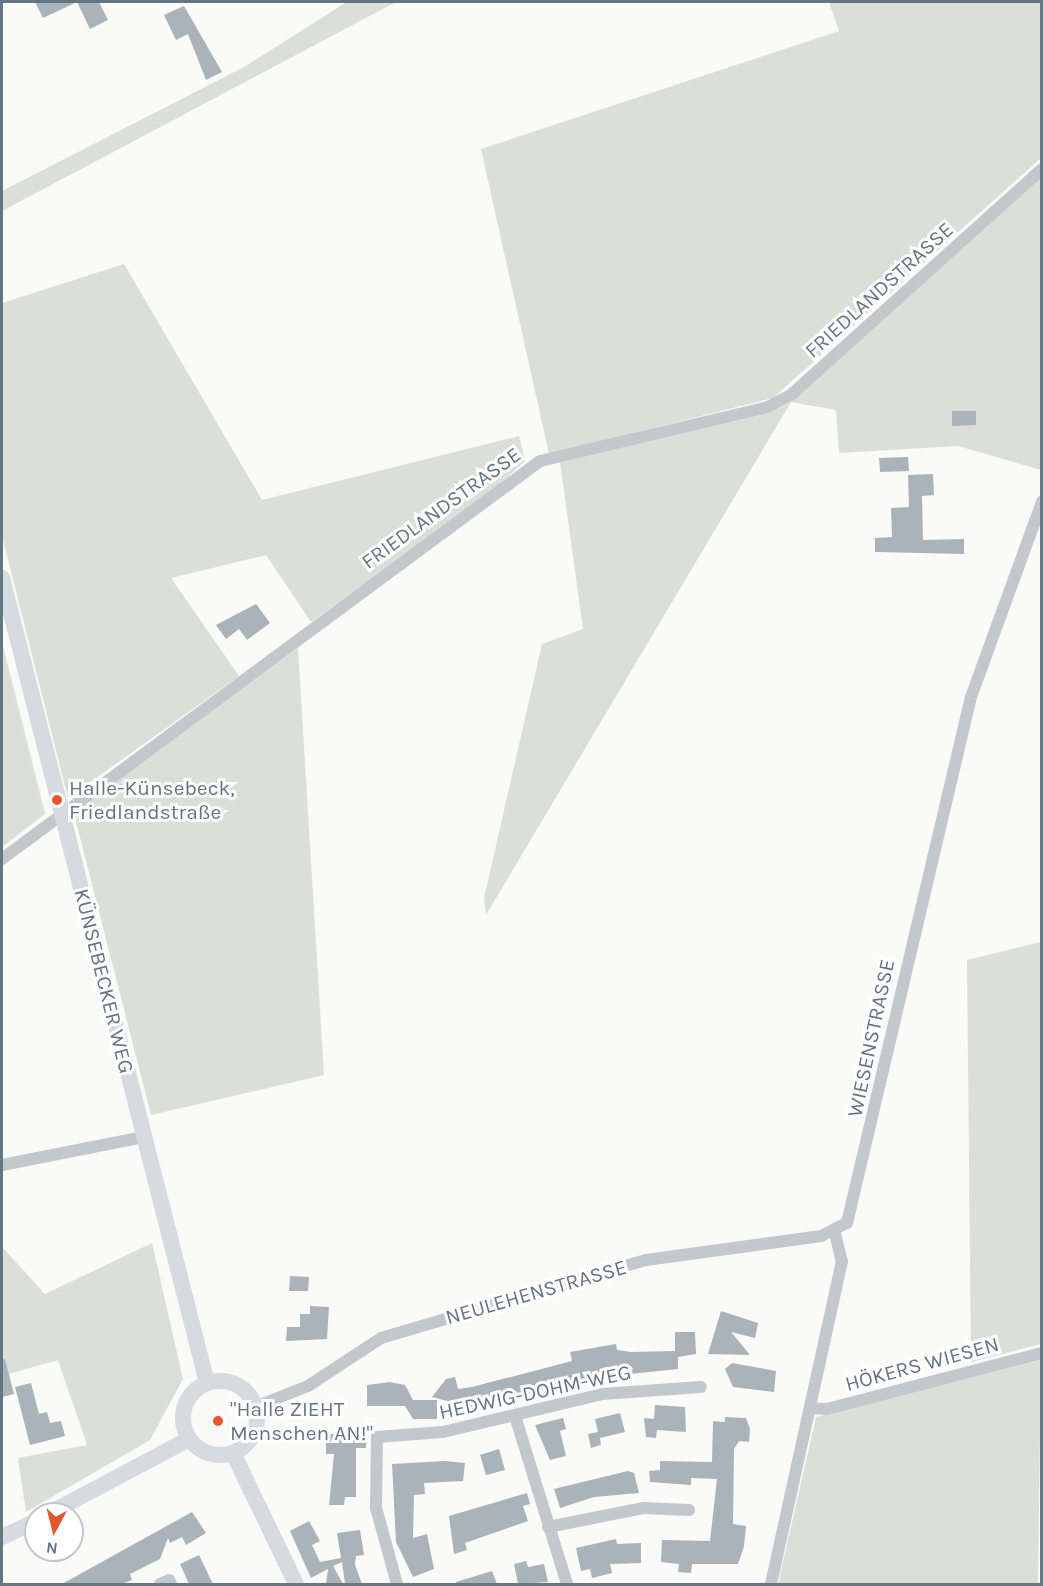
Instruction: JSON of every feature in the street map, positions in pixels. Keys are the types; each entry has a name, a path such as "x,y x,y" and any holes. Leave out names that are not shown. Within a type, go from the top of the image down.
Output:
{"street":[{"name":"FRIEDLANDSTRASSE","path":"2,859 60,812 540,461 768,407 792,394 1041,168"},
{"name":"WIESENSTRASSE","path":"835,1233 854,1209 971,697 1041,502"},
{"name":"KÜNSEBECKER WEG","path":"2,578 207,1383"},
{"path":"2,1165 144,1137"},
{"name":"NEULEHENSTRASSE","path":"255,1407 308,1386 381,1338 646,1260 835,1233"},
{"path":"771,1584 842,1262 835,1233"},
{"name":"HÖKERS WIESEN","path":"811,1408 827,1409 1041,1353"},
{"path":"207,1383 236,1385 255,1407 254,1434 233,1453 217,1455 189,1439 184,1407 207,1383"},
{"name":"HEDWIG-DOHM-WEG","path":"397,1584 376,1508 377,1437 443,1432 602,1394 701,1387"},
{"path":"515,1416 567,1584"},
{"path":"71,1502 189,1439"},
{"path":"233,1453 296,1584"},
{"path":"548,1527 644,1508 689,1510"},
{"path":"2,1537 24,1527"},
{"path":"160,1584 169,1580 171,1584"}],"shaded area":[{"path":"347,2 396,2 2,211 2,191 244,67"},
{"path":"829,2 1041,2 1041,158 773,398 549,454 481,149 839,31"},
{"path":"1041,176 1041,470 958,446 839,453 836,410 791,402"},
{"path":"124,264 262,500 519,436 525,461 481,501 311,622 266,555 171,578 239,676 68,798 2,536 2,303"},
{"path":"791,402 486,915 484,898 542,644 583,629 560,462 770,413"},
{"path":"2,642 45,814 2,847"},
{"path":"298,648 324,1075 151,1115 73,810"},
{"path":"1041,942 1041,1344 971,1362 967,960"},
{"path":"152,1243 183,1379 150,1440 43,1502 25,1502 18,1458 87,1445 58,1360 2,1376 2,1247 45,1294"},
{"path":"1041,1360 1038,1584 778,1584 816,1417"}],"building":[{"path":"35,2 77,2 43,18"},
{"path":"77,2 99,2 108,20 90,29"},
{"path":"184,6 222,72 206,80 188,34 176,40 164,15"},
{"path":"952,411 976,411 976,425 952,426"},
{"path":"908,457 909,471 880,472 879,458"},
{"path":"933,474 934,495 922,496 923,540 964,539 964,554 875,552 875,538 892,537 891,508 909,507 908,475"},
{"path":"256,604 270,623 247,640 239,629 226,639 216,625"},
{"path":"290,1276 309,1277 308,1291 289,1291"},
{"path":"310,1306 329,1307 327,1339 286,1341 287,1327 300,1327 300,1314 310,1314"},
{"path":"721,1311 758,1323 755,1338 731,1332 750,1355 708,1354"},
{"path":"675,1332 695,1332 696,1354 678,1357 678,1369 582,1379 460,1412 459,1404 432,1397 446,1379 455,1377 458,1389 472,1387 572,1361 570,1352 616,1344 617,1350 631,1352 675,1351"},
{"path":"5,1359 14,1394 2,1397 2,1360"},
{"path":"732,1363 776,1371 774,1392 733,1387 725,1369"},
{"path":"390,1382 405,1385 413,1400 437,1400 437,1419 413,1419 405,1406 367,1406 367,1385"},
{"path":"31,1383 39,1414 47,1412 50,1423 61,1421 65,1436 30,1445 15,1387"},
{"path":"655,1405 685,1407 686,1432 657,1430 656,1438 646,1437 644,1418 654,1419"},
{"path":"620,1413 625,1432 600,1438 601,1445 591,1448 588,1434 598,1432 595,1419"},
{"path":"725,1417 746,1418 750,1429 749,1442 739,1441 734,1449 733,1524 746,1526 744,1546 738,1564 692,1564 691,1573 678,1572 679,1564 661,1562 662,1540 710,1541 717,1479 691,1478 691,1485 650,1482 649,1471 660,1470 660,1461 712,1462 713,1421 725,1422"},
{"path":"563,1418 566,1429 560,1431 566,1456 550,1460 535,1425"},
{"path":"367,1429 366,1448 356,1448 356,1497 345,1497 344,1505 329,1505 334,1454 326,1454 326,1435"},
{"path":"499,1449 505,1470 486,1475 480,1455"},
{"path":"445,1461 465,1463 463,1481 424,1483 425,1494 414,1495 413,1538 427,1534 434,1569 413,1577 396,1542 392,1464"},
{"path":"628,1471 634,1473 639,1493 594,1497 560,1508 554,1489"},
{"path":"527,1493 530,1504 523,1506 528,1521 465,1543 467,1550 454,1554 449,1516"},
{"path":"192,1512 206,1533 186,1545 182,1537 170,1543 168,1538 160,1559 130,1574 132,1580 122,1584 62,1584"},
{"path":"309,1521 320,1541 312,1545 320,1562 341,1558 337,1533 360,1530 364,1555 356,1556 355,1565 362,1584 345,1584 342,1562 333,1566 343,1584 326,1584 328,1569 311,1578 290,1531"},
{"path":"616,1539 617,1544 641,1543 641,1563 610,1564 612,1573 592,1578 590,1569 581,1571 576,1548"},
{"path":"199,1555 213,1584 189,1584 180,1564"},
{"path":"526,1561 528,1567 544,1564 548,1582 518,1584 514,1564"},
{"path":"492,1571 497,1584 456,1584 456,1582"}],"place":[{"name":"Halle-Künsebeck, Friedlandstraße","path":"57,800"},
{"name":"\"Halle ZIEHT Menschen AN!\"","path":"218,1421"}]}
